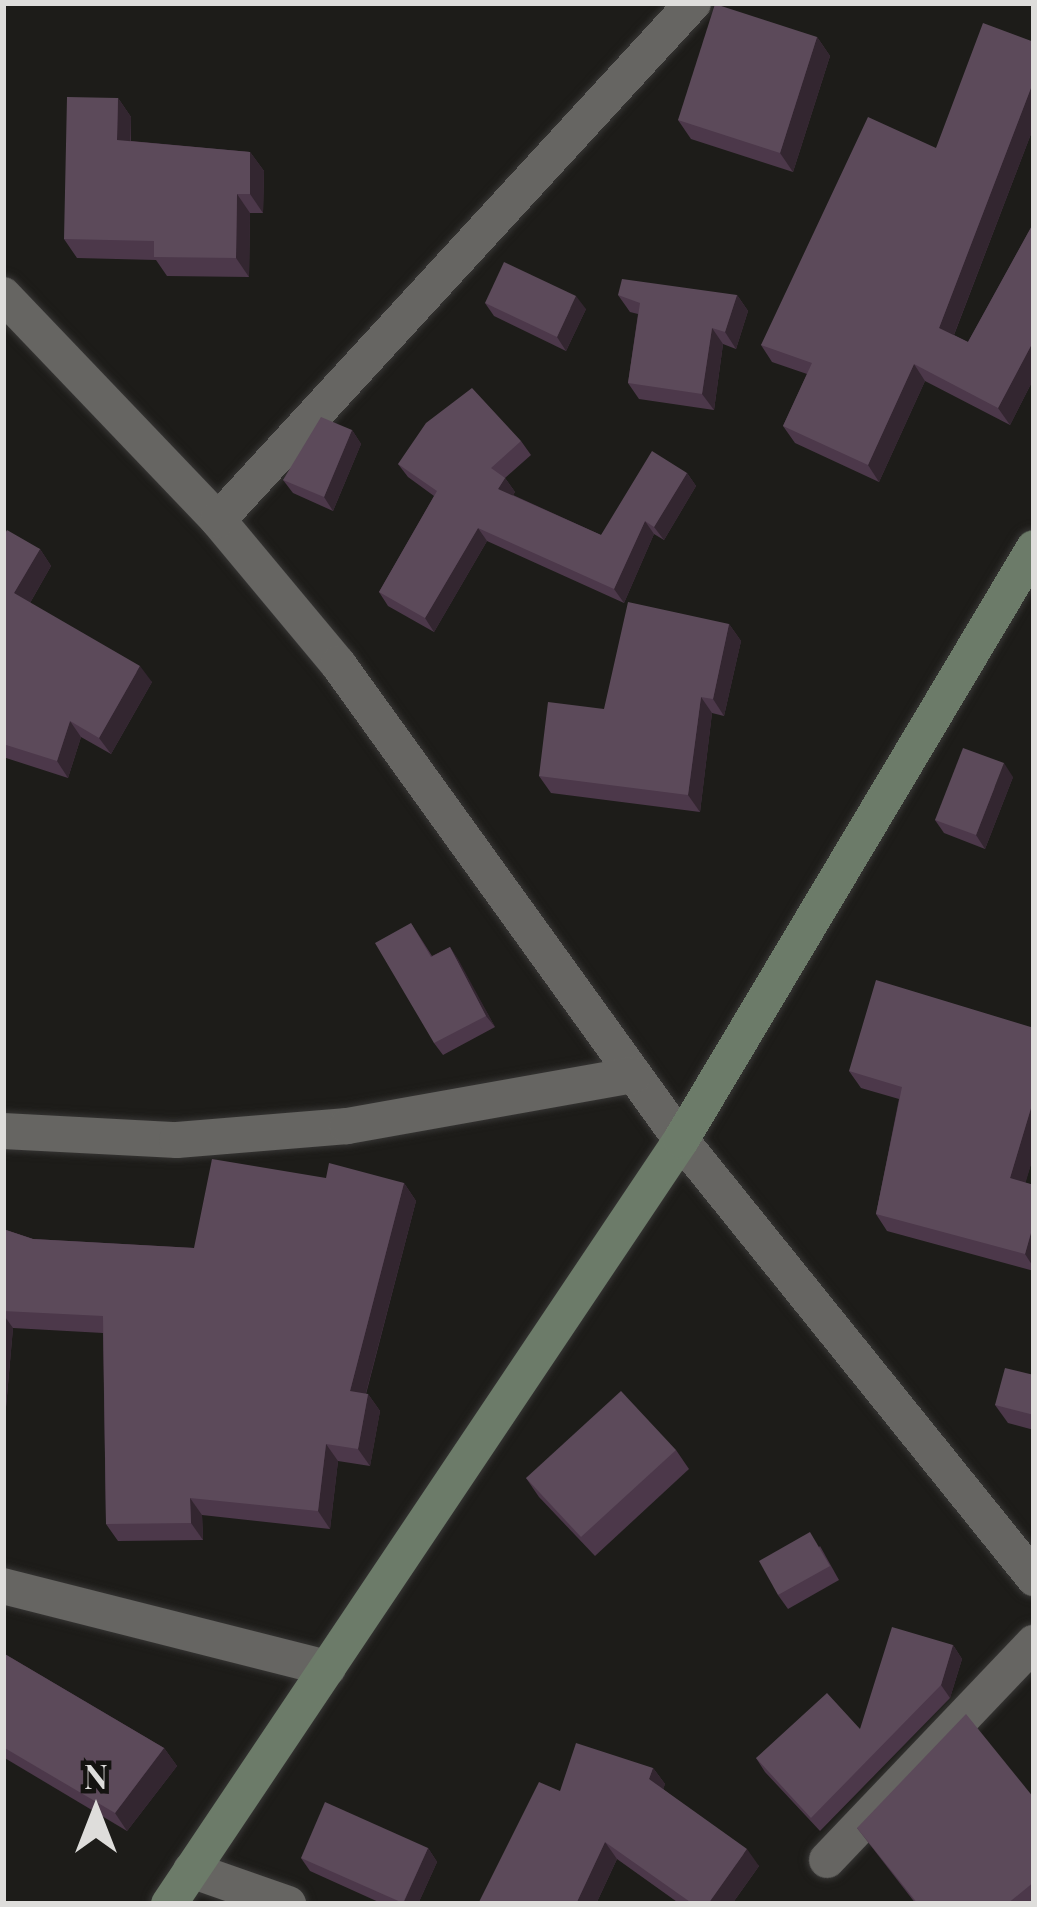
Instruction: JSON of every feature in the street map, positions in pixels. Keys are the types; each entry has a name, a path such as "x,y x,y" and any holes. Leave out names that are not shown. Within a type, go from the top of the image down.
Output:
{"street":[{"path":"218,520 693,3"},
{"path":"3,295 218,520 338,664 681,1140 1034,1578"},
{"path":"169,1904 681,1140 1034,548"},
{"path":"3,1131 177,1140 347,1126 634,1075"},
{"path":"3,1586 328,1668"},
{"path":"827,1860 1034,1643"},
{"path":"191,1870 287,1904"}],"building":[{"path":"715,4 817,37 780,153 678,120"},
{"path":"983,23 1034,42 1034,80 939,328 968,342 1034,222 1034,340 998,408 914,364 868,465 783,426 812,363 761,345 868,117 936,148"},
{"path":"67,97 118,98 117,140 250,152 250,194 237,194 236,258 154,257 154,241 64,239"},
{"path":"504,262 576,296 557,337 485,303"},
{"path":"622,279 737,295 725,332 712,328 702,394 628,383 640,303 618,295"},
{"path":"472,388 521,441 491,468 505,478 498,489 601,535 652,451 687,473 654,527 645,521 614,589 478,528 425,618 379,592 437,491 398,464 426,423"},
{"path":"321,417 352,430 324,497 283,480"},
{"path":"7,530 40,549 14,593 140,666 99,738 70,721 57,761 3,744 3,537"},
{"path":"628,602 729,624 713,699 701,697 688,795 539,776 548,702 604,709"},
{"path":"963,748 1004,763 976,835 935,820"},
{"path":"411,923 431,957 450,947 486,1016 434,1043 375,943"},
{"path":"876,980 1034,1028 1034,1098 1010,1178 1034,1185 1034,1222 1025,1254 876,1214 902,1087 849,1071"},
{"path":"212,1159 326,1178 329,1163 404,1183 350,1391 368,1394 358,1449 326,1444 318,1511 190,1498 191,1523 106,1524 103,1316 3,1311 3,1229 33,1239 194,1248"},
{"path":"1005,1368 1034,1375 1034,1415 995,1405"},
{"path":"621,1391 676,1450 581,1537 526,1478"},
{"path":"810,1532 830,1566 778,1595 759,1561"},
{"path":"892,1627 953,1645 941,1685 811,1818 756,1758 827,1693 860,1729"},
{"path":"3,1653 164,1748 115,1813 3,1747"},
{"path":"966,1714 1034,1798 1034,1882 1007,1904 918,1904 857,1828"},
{"path":"576,1743 653,1768 649,1779 747,1849 708,1904 693,1904 605,1842 576,1904 478,1904 539,1782 560,1791"},
{"path":"325,1802 428,1848 403,1903 301,1858"}]}
